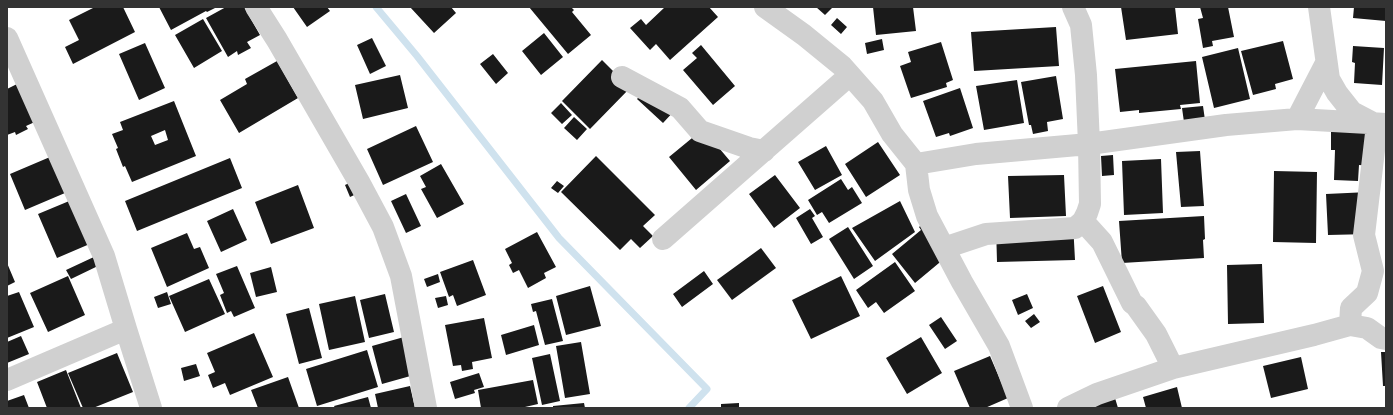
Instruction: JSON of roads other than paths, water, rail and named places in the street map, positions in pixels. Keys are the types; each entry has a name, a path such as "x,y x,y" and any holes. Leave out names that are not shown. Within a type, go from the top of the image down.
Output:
{"street":[{"path":"256,7 360,182 383,227 401,276 426,408"},
{"path":"765,7 804,35 842,66 873,101 892,134 916,164 919,190 927,216 962,282 999,346 1022,408"},
{"path":"944,248 986,234 1075,228 1083,221 1090,204 1086,75 1081,25 1073,7"},
{"path":"1318,7 1329,79 1337,93 1352,112 1382,124"},
{"path":"7,38 104,256 151,408"},
{"path":"1297,119 1307,103 1326,63"},
{"path":"663,239 850,75"},
{"path":"622,77 680,108 700,131 749,148 764,151"},
{"path":"916,164 976,154 1089,144 1226,125 1297,119 1382,124"},
{"path":"1350,325 1351,308 1367,293 1373,271 1364,236 1382,124"},
{"path":"1083,221 1102,242 1132,303 1136,306 1156,334 1173,368"},
{"path":"1068,408 1097,394 1173,368 1314,335 1350,325 1367,328 1381,338 1386,339"},
{"path":"7,380 126,329"}],"waterway":[{"path":"376,7 417,56 559,238 707,389 689,408"}]}
